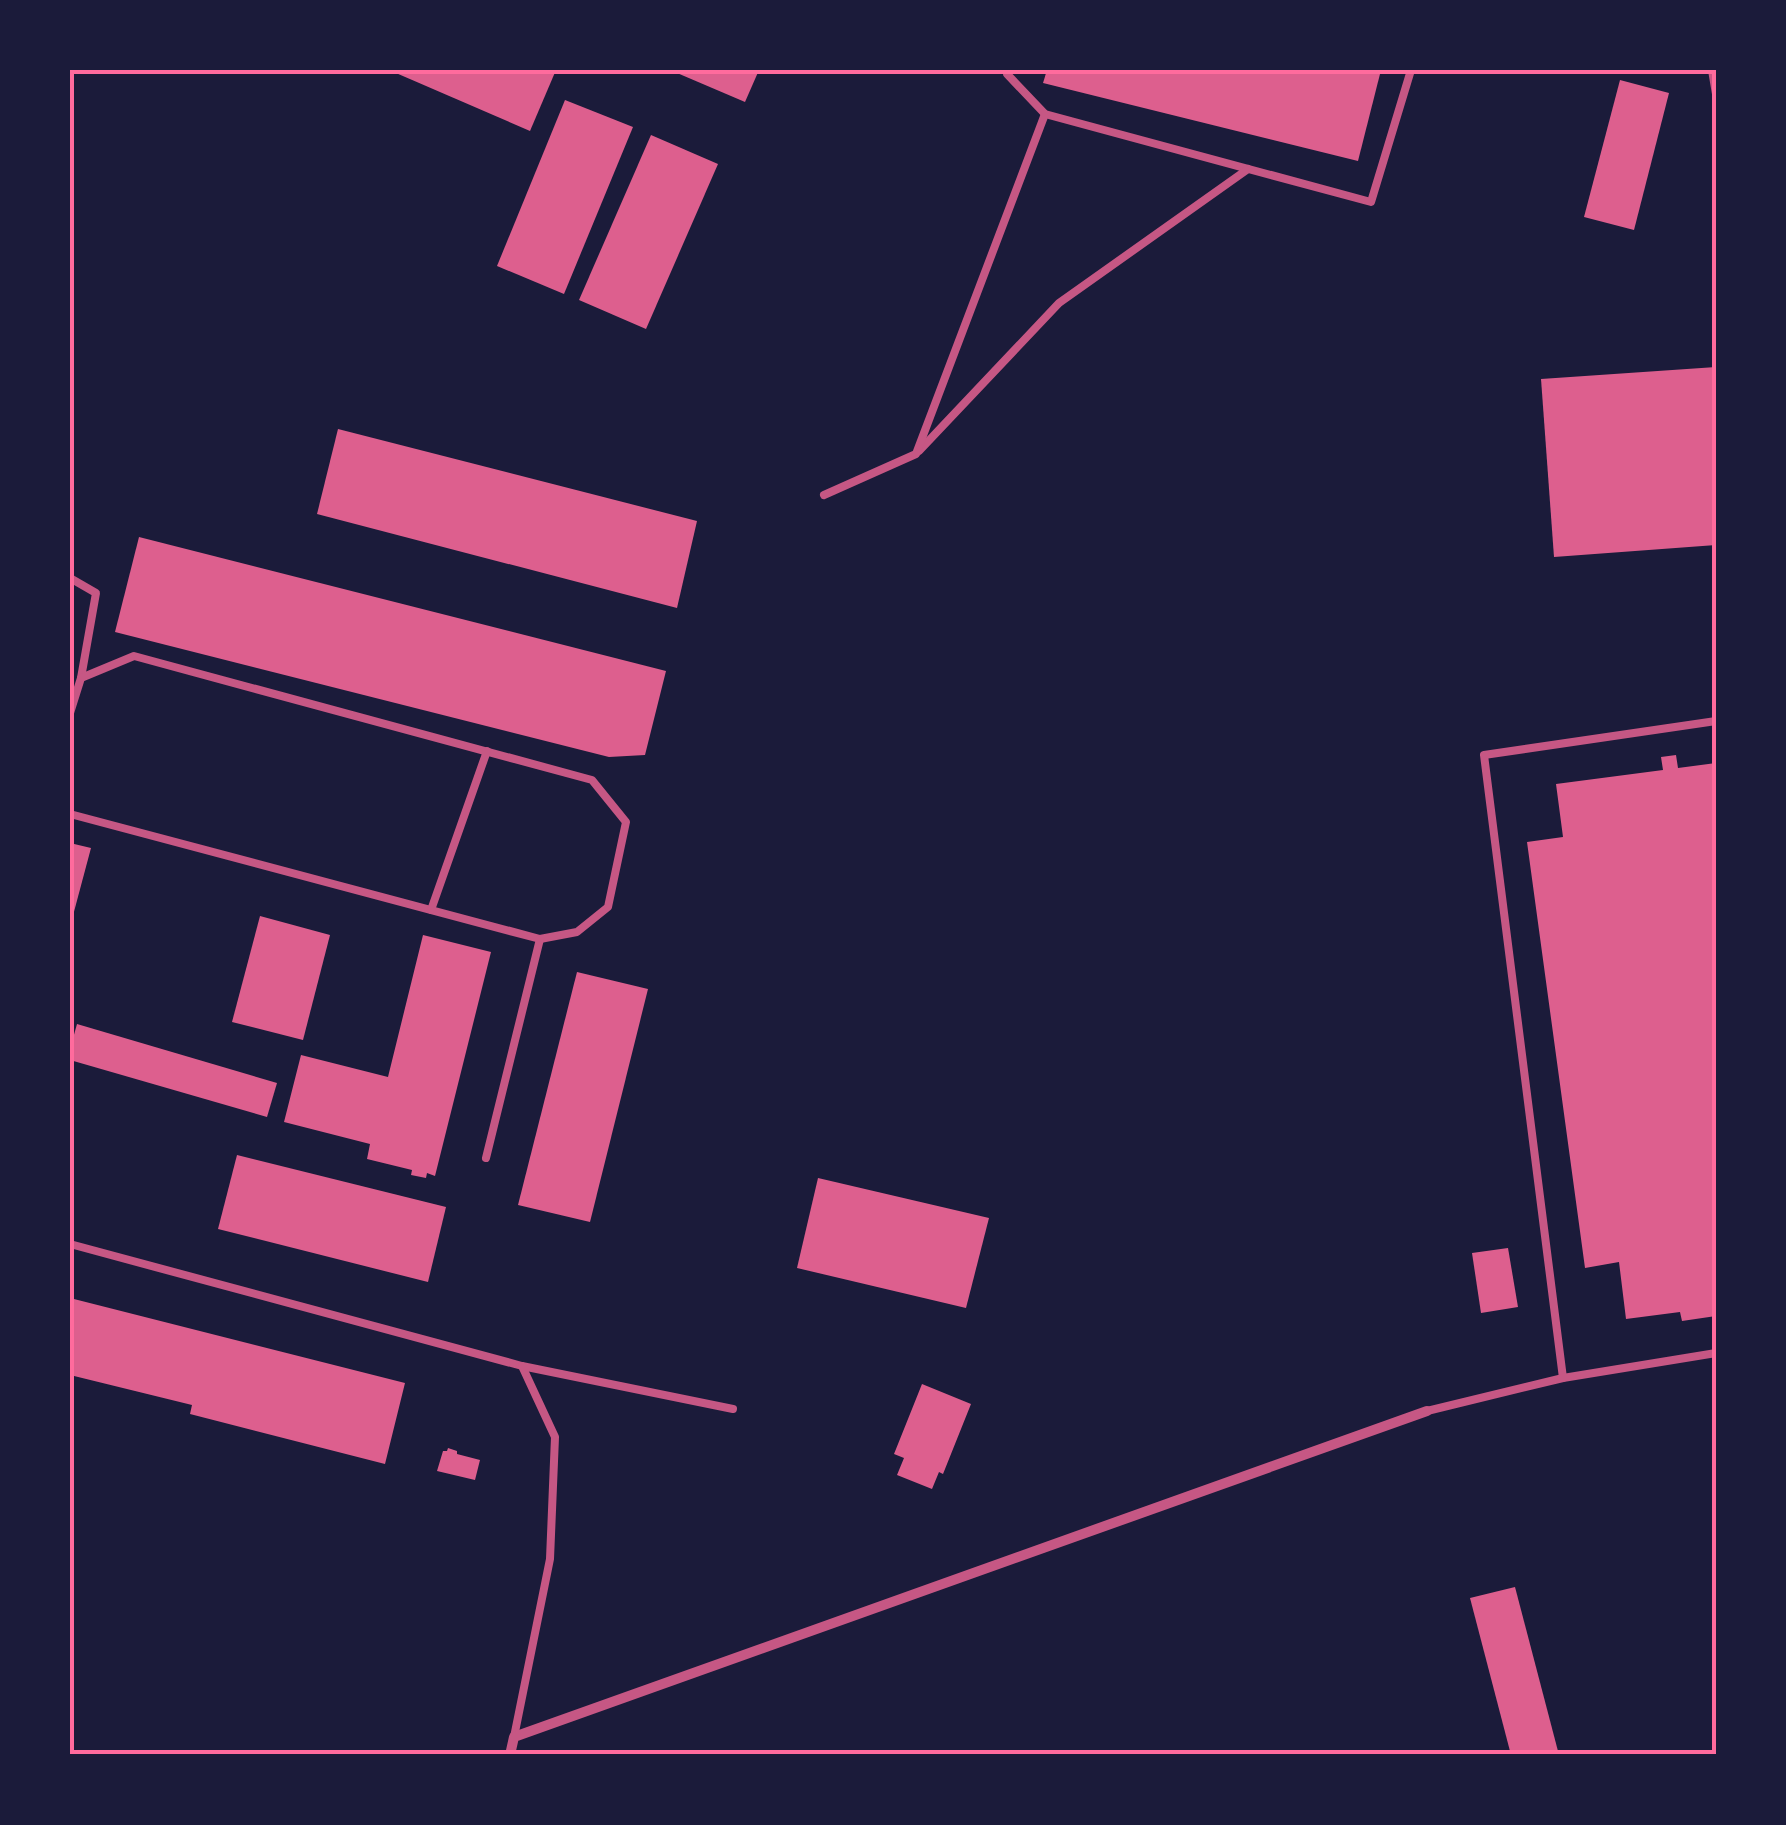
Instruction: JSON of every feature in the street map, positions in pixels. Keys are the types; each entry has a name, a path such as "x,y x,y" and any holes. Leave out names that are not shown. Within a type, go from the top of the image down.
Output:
{"street":[{"path":"510,1755 514,1737 1427,1411"}],"lane":[{"path":"1008,70 1007,74 1045,114 1371,202 1410,70"},
{"path":"1712,70 1716,94"},
{"path":"916,454 1045,114"},
{"path":"824,496 916,454 1059,303 1248,170"},
{"path":"70,578 96,593 82,678 70,712"},
{"path":"70,814 540,939 577,932 608,907 626,822 592,780 134,656 82,678"},
{"path":"1563,1378 1484,755 1716,722"},
{"path":"431,910 487,752"},
{"path":"486,1158 540,939"},
{"path":"70,1244 522,1366 733,1409"},
{"path":"1427,1411 1563,1378 1716,1354"},
{"path":"514,1737 550,1560 554,1437 522,1366"}],"building":[{"path":"389,70 556,70 530,131"},
{"path":"670,70 759,70 745,102"},
{"path":"1047,70 1381,70 1358,161 1043,83"},
{"path":"1620,80 1669,93 1634,230 1584,217"},
{"path":"565,100 633,127 564,294 497,266"},
{"path":"651,135 718,164 646,329 579,300"},
{"path":"1716,367 1716,545 1554,557 1541,379"},
{"path":"338,429 697,521 677,608 317,514"},
{"path":"139,537 666,671 645,755 609,757 115,632"},
{"path":"1676,755 1678,768 1716,763 1716,1316 1682,1321 1680,1312 1626,1319 1619,1262 1585,1268 1527,842 1563,837 1556,784 1663,770 1661,757"},
{"path":"70,843 91,848 71,923 70,923"},
{"path":"260,916 330,935 303,1040 232,1022"},
{"path":"423,935 491,952 435,1176 427,1173 426,1178 411,1175 412,1170 367,1159 370,1144 284,1122 301,1055 388,1077"},
{"path":"577,972 648,989 590,1222 518,1205"},
{"path":"77,1024 277,1083 267,1117 70,1060"},
{"path":"237,1155 446,1207 428,1282 218,1229"},
{"path":"818,1178 989,1218 966,1308 797,1268"},
{"path":"1508,1248 1518,1307 1481,1313 1472,1253"},
{"path":"70,1298 405,1383 385,1464 190,1414 192,1405 70,1375"},
{"path":"922,1384 971,1404 943,1474 939,1472 932,1489 897,1475 904,1458 894,1454"},
{"path":"448,1448 480,1460 475,1480 437,1471 443,1451"},
{"path":"1515,1587 1559,1755 1511,1755 1470,1598"}]}
